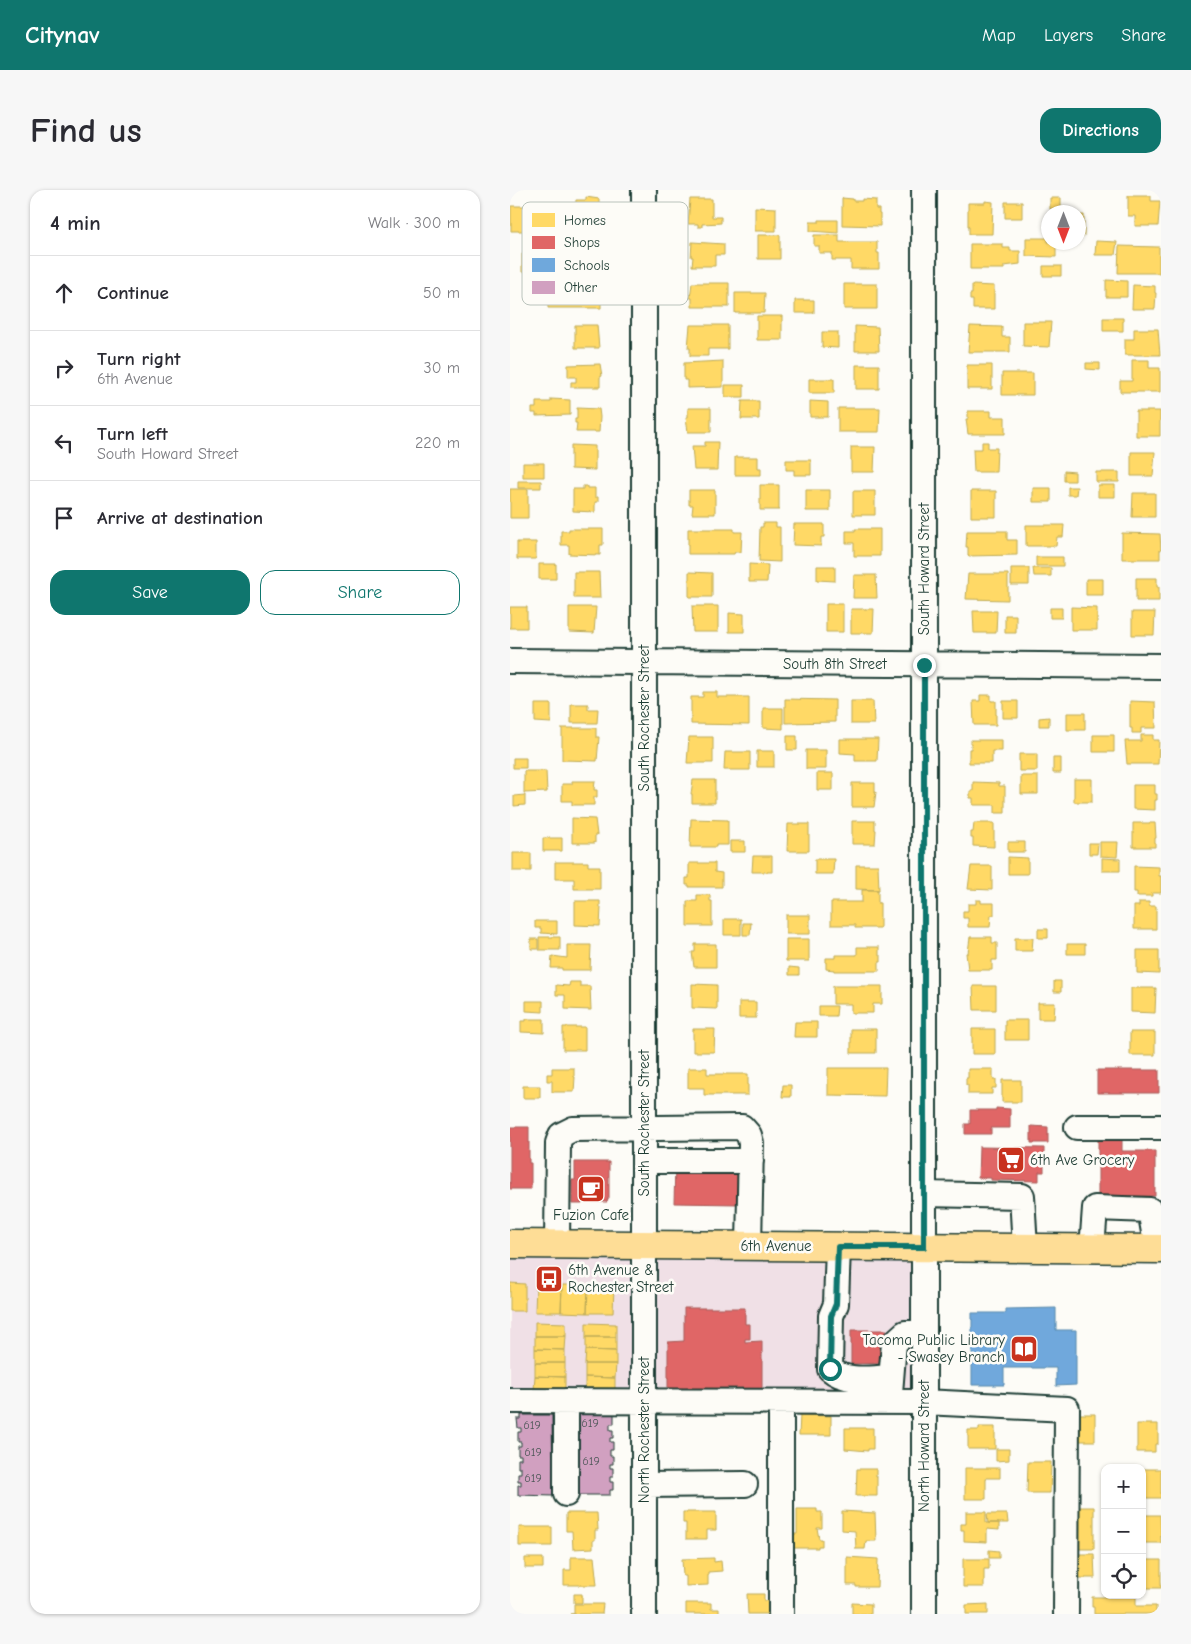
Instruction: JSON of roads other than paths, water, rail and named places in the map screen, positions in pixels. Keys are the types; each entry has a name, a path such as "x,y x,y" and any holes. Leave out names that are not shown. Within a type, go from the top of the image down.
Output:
{"main road":[{"name":"6th Avenue","path":"510,1244 1159,1249"}],"street":[{"name":"South Howard Street","path":"924,190 924,1247"},
{"name":"South Rochester Street","path":"644,305 644,1245"},
{"name":"South 8th Street","path":"510,661 1161,666"},
{"path":"556,1244 558,1143 562,1135 573,1129 742,1127 749,1135 752,1143 749,1246"},
{"path":"1077,1127 1161,1127"},
{"path":"644,1161 751,1160"},
{"path":"924,1194 1022,1196 1025,1248"},
{"path":"1092,1249 1095,1208 1150,1210 1159,1249"},
{"name":"North Rochester Street","path":"644,1245 644,1614"},
{"path":"838,1247 836,1304 831,1316 830,1369 838,1376 859,1378 890,1377"},
{"name":"North Howard Street","path":"924,1247 924,1614"},
{"path":"890,1402 890,1377 894,1343 905,1333 924,1332"},
{"path":"837,1402 838,1376"},
{"path":"510,1401 924,1402 1067,1409 1066,1614"},
{"path":"566,1401 566,1494"},
{"path":"781,1402 781,1614"},
{"path":"644,1485 745,1484"}],"place":[{"name":"6th Ave Grocery","path":"1011,1160"},
{"name":"Fuzion Cafe","path":"591,1189"},
{"name":"6th Avenue & Rochester Street","path":"549,1279"},
{"name":"Tacoma Public Library - Swasey Branch","path":"1024,1349"}]}
